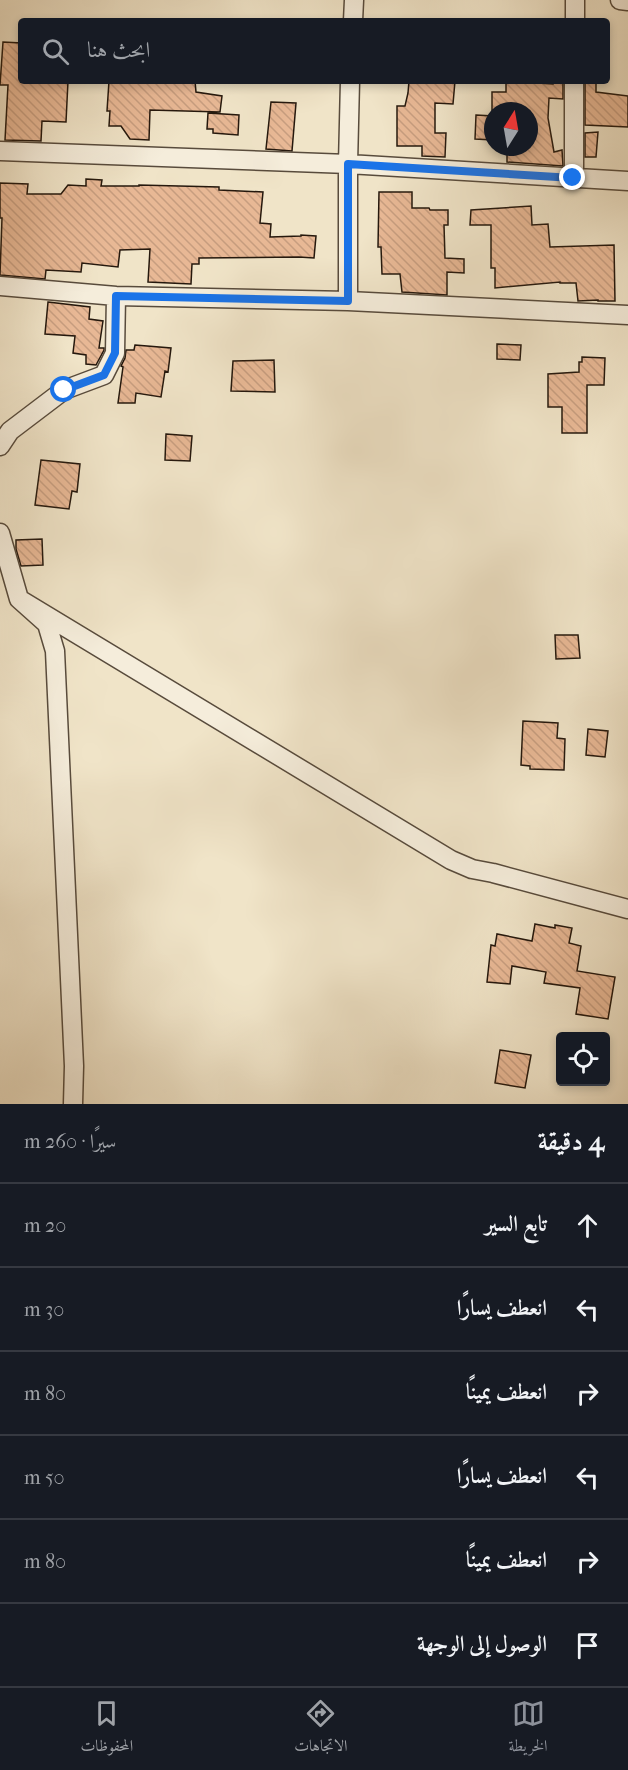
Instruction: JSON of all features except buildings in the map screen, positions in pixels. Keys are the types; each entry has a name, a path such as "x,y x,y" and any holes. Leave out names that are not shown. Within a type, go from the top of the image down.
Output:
{"street":[{"path":"353,18 354,0"},
{"path":"574,18 575,0"},
{"path":"620,0 628,0"},
{"path":"348,301 350,84"},
{"path":"573,178 574,84"},
{"path":"0,151 348,164 573,178 628,185"},
{"path":"0,286 116,296 348,301 628,315"},
{"path":"0,446 10,431 64,390 104,375 115,353 116,296"},
{"path":"0,532 19,599 47,624 55,651 74,1066 73,1104"},
{"path":"19,599 451,860 472,869 628,909"}],"route":[{"path":"64,390 104,375 115,353 116,296 348,301 348,164 573,178"}]}
